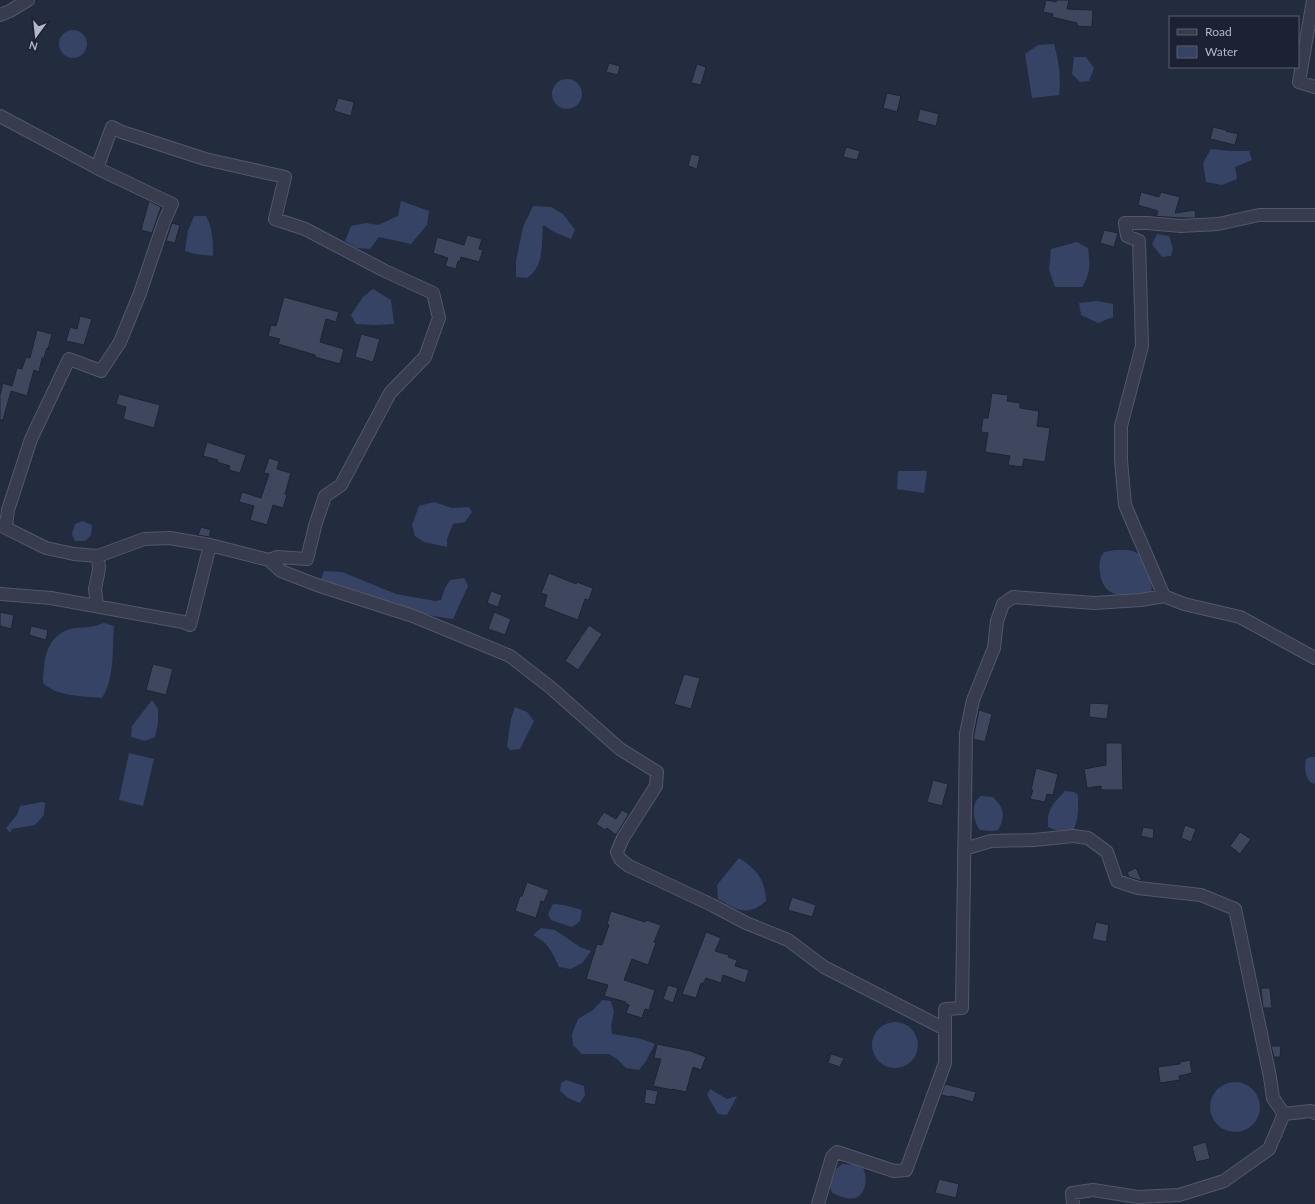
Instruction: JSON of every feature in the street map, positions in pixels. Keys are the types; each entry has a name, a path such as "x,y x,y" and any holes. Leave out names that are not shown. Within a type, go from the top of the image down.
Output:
{"street":[{"path":"0,15 28,0"},
{"path":"1314,0 1299,82 1315,87"},
{"path":"0,116 97,168 172,204 164,222 140,293 120,342 101,371 69,359 31,438 3,526 46,548 74,554 98,556 144,539 170,538 210,545 269,560 281,572 413,616 510,656 550,687 620,749 657,772 656,786 623,838 617,852 620,859 629,866 746,923 788,940 824,967 945,1029"},
{"path":"97,168 112,127 122,132 205,159 285,177 274,219 305,228 385,270 433,293 438,318 425,357 390,393 341,485 325,496 315,526 307,559 277,557 269,560"},
{"path":"1164,596 1125,504 1121,460 1121,426 1142,346 1139,241 1127,236 1125,223 1181,226 1218,224 1258,215 1315,215"},
{"path":"0,594 52,598 183,622 190,625 210,545"},
{"path":"97,606 95,589 99,569 98,556"},
{"path":"818,1204 832,1157 837,1152 894,1170 906,1170 945,1063 944,1009 962,1008 966,734 972,700 994,648 997,621 1003,604 1013,597 1094,603 1141,600 1164,596 1184,604 1240,617 1315,658"},
{"path":"964,849 991,841 1034,840 1073,836 1088,838 1107,852 1117,881 1138,888 1201,895 1234,909 1270,1077 1273,1098 1284,1114"},
{"path":"1284,1114 1311,1111 1315,1113"},
{"path":"1073,1204 1072,1193 1093,1190 1138,1197 1179,1195 1224,1180 1269,1149 1284,1114"}],"water":[{"path":"73,30 83,34 87,44 83,54 73,58 63,54 59,44 63,34"},
{"path":"1054,44 1059,69 1059,95 1032,98 1025,54 1038,45"},
{"path":"1074,57 1086,57 1094,68 1089,81 1080,82 1072,74"},
{"path":"567,79 573,80 581,88 581,100 573,108 567,109 561,108 553,100 552,94 553,88 561,80"},
{"path":"1211,149 1249,151 1252,160 1235,167 1237,179 1222,185 1206,182 1203,163"},
{"path":"401,201 429,211 427,225 411,244 379,237 370,249 357,248 345,241 351,226 366,223 378,225 398,216"},
{"path":"533,206 551,207 563,214 575,230 571,239 554,232 543,225 541,254 537,267 527,278 516,277 516,261 523,227"},
{"path":"194,216 206,216 213,241 213,256 185,251 188,231"},
{"path":"1157,234 1169,236 1173,249 1171,256 1162,257 1152,244"},
{"path":"1077,242 1088,248 1089,268 1085,282 1082,287 1055,287 1049,270 1051,249"},
{"path":"373,289 391,300 394,324 356,324 351,315 363,297"},
{"path":"1097,301 1113,304 1113,317 1098,323 1081,315 1079,303"},
{"path":"898,471 927,471 924,493 897,489"},
{"path":"434,502 452,508 469,507 472,512 465,522 453,524 447,539 447,547 424,542 415,536 412,525 419,506"},
{"path":"82,521 92,525 91,535 85,541 75,541 72,534 75,524"},
{"path":"1116,550 1132,551 1141,556 1147,566 1151,578 1151,593 1126,596 1112,593 1107,589 1102,582 1100,573 1100,559 1104,552"},
{"path":"324,571 342,572 396,594 435,601 441,600 445,588 450,580 464,578 468,586 453,619 423,614 332,584 321,579"},
{"path":"104,623 114,626 111,672 109,682 102,698 63,693 49,688 43,683 45,658 55,638 70,629 89,627"},
{"path":"152,700 158,709 158,724 155,737 145,741 131,737 132,726"},
{"path":"515,707 527,712 534,721 520,749 510,750 507,746 511,719"},
{"path":"129,753 154,759 143,806 119,800"},
{"path":"1315,757 1315,784 1309,781 1305,770 1306,759"},
{"path":"1065,791 1074,792 1078,795 1076,824 1074,829 1067,831 1054,830 1048,827 1050,811 1057,799"},
{"path":"981,796 993,797 1002,809 1003,816 998,830 980,830 976,822 974,817 974,807 975,803"},
{"path":"43,802 45,803 44,815 35,825 12,829 10,833 6,828 17,815 20,806"},
{"path":"739,858 755,871 764,887 766,901 753,909 737,909 718,899 717,885"},
{"path":"553,904 564,905 582,910 580,921 572,927 551,920 548,914"},
{"path":"541,928 555,930 580,947 591,951 582,963 571,969 559,967 549,948 533,935"},
{"path":"602,1000 611,1001 614,1012 611,1026 612,1034 639,1039 655,1044 646,1061 639,1070 626,1068 617,1059 609,1054 582,1054 573,1045 572,1034 578,1019 593,1010"},
{"path":"895,1022 908,1026 914,1032 918,1045 914,1058 908,1064 895,1068 882,1064 876,1058 872,1045 876,1032 882,1026"},
{"path":"566,1080 584,1086 585,1095 580,1103 568,1098 560,1091 561,1083"},
{"path":"1230,1082 1240,1082 1253,1089 1260,1102 1260,1112 1253,1125 1240,1132 1230,1132 1221,1128 1214,1121 1210,1112 1210,1102 1214,1093 1221,1086"},
{"path":"710,1089 727,1099 737,1096 727,1115 718,1114 707,1095"},
{"path":"842,1164 855,1165 863,1168 864,1170 866,1177 865,1186 860,1196 856,1198 842,1197 832,1193 830,1186 836,1169"}],"building":[{"path":"1046,0 1056,2 1056,0 1069,0 1067,9 1093,10 1092,27 1077,26 1077,23 1052,17 1053,14 1043,12"},
{"path":"609,63 620,66 618,75 606,72"},
{"path":"697,64 706,67 701,85 691,83"},
{"path":"887,93 901,96 897,112 883,108"},
{"path":"338,98 354,102 351,116 334,111"},
{"path":"920,109 939,114 936,126 917,121"},
{"path":"1213,127 1238,134 1235,145 1210,139"},
{"path":"846,147 860,151 857,160 843,157"},
{"path":"691,154 700,156 697,169 688,166"},
{"path":"1141,192 1159,197 1161,192 1180,197 1175,213 1195,210 1196,218 1152,216 1157,215 1158,211 1138,205"},
{"path":"149,201 161,207 152,233 141,230"},
{"path":"172,223 180,225 175,243 166,241"},
{"path":"1104,230 1118,233 1114,247 1100,243"},
{"path":"467,235 482,239 479,249 483,250 479,262 461,257 460,262 458,261 456,269 445,266 448,258 433,253 437,237 464,245"},
{"path":"284,297 339,312 336,322 326,319 320,342 344,349 340,364 278,344 280,339 268,336 271,325 276,326"},
{"path":"80,316 92,319 84,345 66,341 70,327 77,329"},
{"path":"37,330 52,334 48,349 47,348 44,358 42,358 39,372 34,370 27,396 11,391 3,420 0,420 0,395 3,383 12,386 17,368 22,369 26,357 30,358"},
{"path":"361,334 380,339 373,362 355,357"},
{"path":"992,393 1008,395 1007,401 1020,403 1020,408 1039,411 1037,426 1050,428 1045,462 1024,459 1022,467 1008,465 1010,456 985,452 988,433 981,432 983,418 988,418"},
{"path":"119,394 160,405 154,428 123,419 126,407 116,404"},
{"path":"207,442 246,455 240,473 229,470 230,466 217,462 218,460 203,456"},
{"path":"269,458 279,461 277,469 291,473 283,508 273,505 267,525 250,520 254,506 239,502 242,492 261,498 269,474 264,473"},
{"path":"201,527 211,530 209,537 198,535"},
{"path":"549,573 576,584 577,582 593,588 589,600 585,599 578,620 544,607 547,595 541,593"},
{"path":"491,591 502,595 498,607 487,603"},
{"path":"0,612 14,615 11,629 0,626"},
{"path":"494,612 511,619 505,635 488,629"},
{"path":"589,625 602,634 578,670 565,661"},
{"path":"31,626 48,630 46,640 29,635"},
{"path":"153,664 173,669 166,695 146,690"},
{"path":"684,674 700,678 691,709 674,704"},
{"path":"1090,703 1109,704 1107,719 1089,717"},
{"path":"979,710 992,714 985,742 973,739"},
{"path":"1106,743 1122,743 1123,790 1101,790 1101,786 1087,788 1084,769 1106,765"},
{"path":"1036,768 1058,774 1053,795 1047,794 1045,802 1030,799 1033,790 1031,790"},
{"path":"933,780 948,784 942,806 927,802"},
{"path":"622,810 629,814 616,835 607,828 605,830 596,824 604,812 616,819"},
{"path":"1185,825 1196,829 1191,842 1181,838"},
{"path":"1143,827 1154,829 1153,839 1141,836"},
{"path":"1240,832 1251,839 1240,854 1230,846"},
{"path":"1136,868 1142,881 1129,877 1127,872"},
{"path":"527,882 549,890 544,902 541,901 536,918 515,911"},
{"path":"792,897 816,905 812,917 788,910"},
{"path":"611,911 645,922 646,920 661,925 654,942 656,943 648,965 632,959 624,980 655,990 649,1010 645,1009 642,1018 626,1013 629,1005 625,1003 626,1002 604,996 608,985 586,979 597,944 602,945 609,925 607,924"},
{"path":"1096,922 1109,925 1106,942 1092,939"},
{"path":"706,932 721,938 715,951 729,955 728,957 737,960 735,966 749,970 745,983 723,975 721,983 706,978 703,984 701,983 696,998 682,994"},
{"path":"668,985 678,988 673,1003 663,999"},
{"path":"1261,988 1270,988 1272,1008 1263,1008"},
{"path":"657,1044 691,1051 706,1057 701,1070 693,1067 686,1092 653,1086 661,1059 654,1058"},
{"path":"1271,1046 1281,1046 1280,1057 1274,1057"},
{"path":"831,1054 844,1058 840,1067 828,1063"},
{"path":"1190,1060 1192,1073 1179,1076 1180,1080 1160,1083 1158,1067 1180,1064 1180,1062"},
{"path":"945,1084 976,1092 973,1102 941,1095"},
{"path":"646,1089 658,1091 655,1105 644,1103"},
{"path":"1206,1142 1210,1159 1196,1162 1192,1146"},
{"path":"939,1179 959,1184 956,1198 935,1193"}]}
